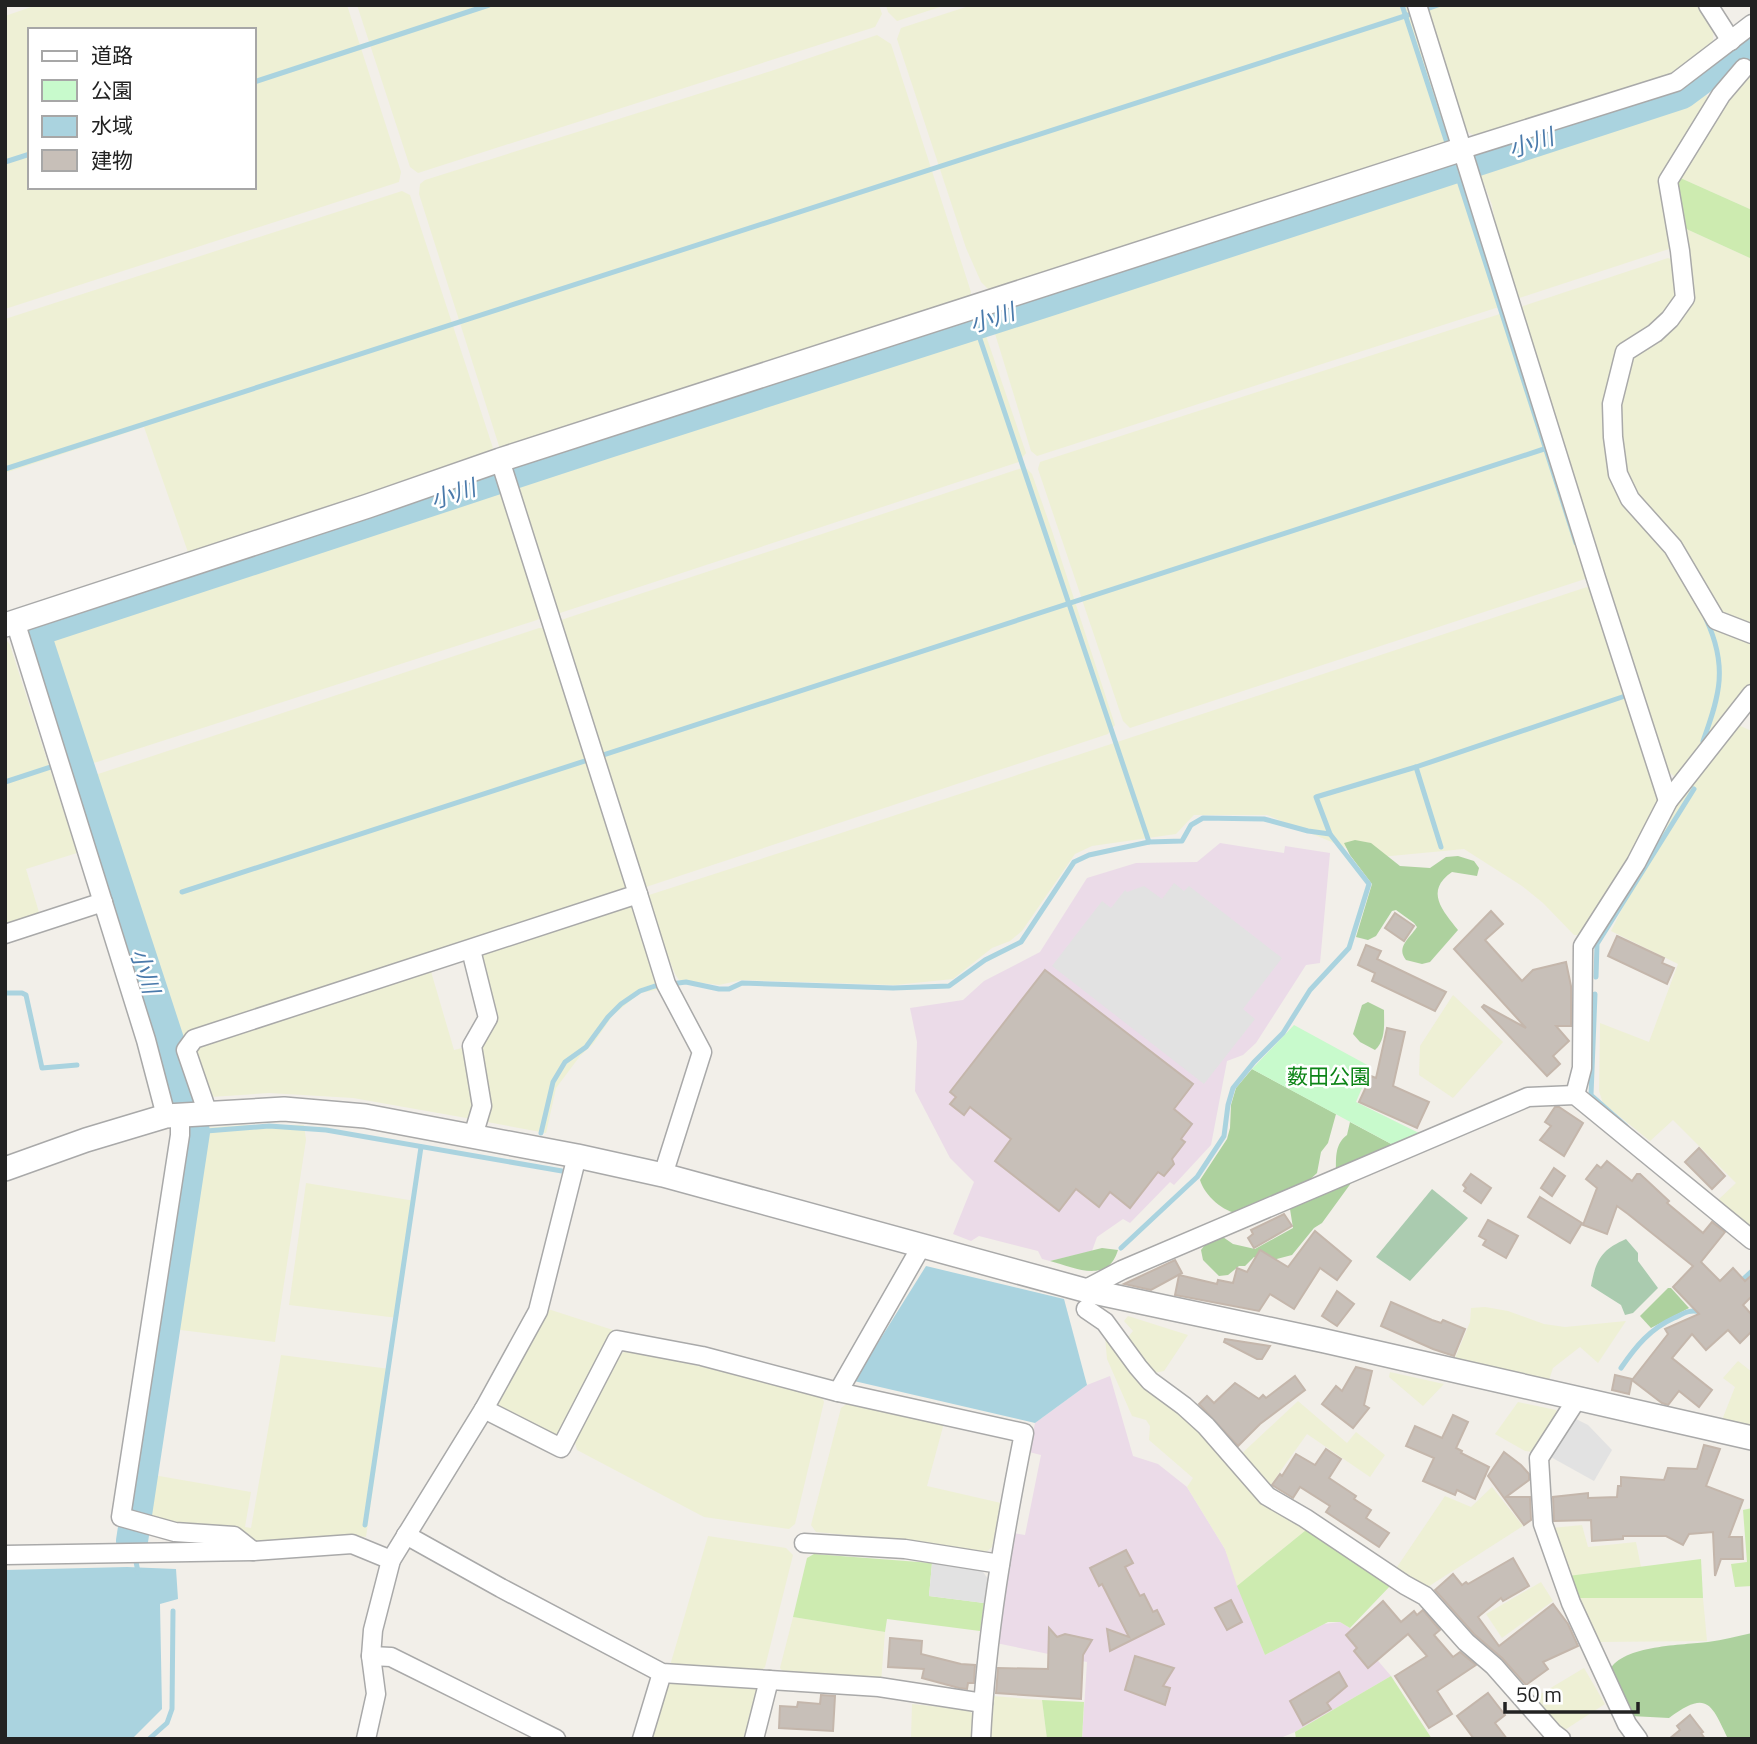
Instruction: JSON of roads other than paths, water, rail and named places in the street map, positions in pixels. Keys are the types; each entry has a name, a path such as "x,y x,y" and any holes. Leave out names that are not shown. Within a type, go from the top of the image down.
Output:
{"street":[{"path":"1417,5 1668,801"},
{"path":"1708,5 1731,41"},
{"path":"188,1115 146,1040 10,623 500,460 1676,82 1752,24"},
{"path":"1714,55 1748,67 1721,95 1668,181 1685,298 1655,333 1625,352 1612,404 1613,437 1618,474 1630,499 1673,547 1716,620 1752,634"},
{"path":"500,460 666,984 702,1052 663,1175"},
{"path":"1574,1095 1582,1068 1583,946 1636,863 1668,801 1752,694"},
{"path":"253,1551 234,1536 175,1532 121,1517 180,1135 188,1115 186,1050 194,1039 638,894"},
{"path":"5,934 103,902"},
{"path":"471,950 488,1018 472,1046 482,1106 473,1136"},
{"path":"1085,1300 1122,1270 1528,1097 1574,1095 1752,1240"},
{"path":"5,1170 86,1140 188,1115 284,1109 365,1116 663,1175 921,1247 1085,1300 1325,1341 1752,1438"},
{"path":"366,1739 376,1694 371,1656 373,1630 391,1560 484,1409 538,1311 577,1156"},
{"path":"838,1392 921,1247"},
{"path":"1085,1300 1150,1381 1206,1426 1267,1496 1425,1596 1561,1739"},
{"path":"484,1409 561,1448 617,1340 702,1356 838,1392 1024,1433 1000,1564 981,1739"},
{"path":"1577,1399 1539,1458 1544,1524 1550,1548 1571,1602 1627,1724 1639,1739"},
{"path":"406,1535 662,1672 878,1687 983,1703"},
{"path":"5,1555 253,1551 352,1544 391,1560"},
{"path":"804,1544 905,1549 1000,1564"},
{"path":"371,1656 391,1657 556,1739"},
{"path":"642,1739 662,1672"},
{"path":"754,1739 769,1680"}],"water":[{"path":"926,1266 1064,1299 1087,1385 1035,1423 854,1381"},
{"path":"127,1567 176,1569 178,1599 160,1604 162,1709 132,1739 5,1739 5,1570"}],"waterway":[{"path":"256,81 489,5"},
{"path":"1402,5 1448,146"},
{"path":"1421,11 1438,5"},
{"path":"5,469 1408,15"},
{"name":"小川","path":"132,1541 194,1132 186,1095 34,631 1682,93 1752,41"},
{"path":"5,162 28,155"},
{"path":"1452,159 1576,543"},
{"path":"975,324 1149,842"},
{"path":"182,892 1544,449"},
{"path":"1703,741 1714,709 1719,680 1717,651 1706,619"},
{"path":"1121,1248 1197,1177 1224,1136 1233,1088 1283,1033 1310,990 1349,948 1369,884 1330,834 1316,797 1416,767 1628,695 1627,691"},
{"path":"5,782 75,759"},
{"path":"1416,767 1441,847"},
{"path":"1596,977 1597,944 1694,789"},
{"path":"541,1133 553,1082 565,1062 586,1047 621,1004 640,991 686,982 719,989 729,989 742,983 893,988 949,986 985,960 1021,942 1074,862 1089,855 1149,842 1182,841 1191,825 1203,818 1264,819 1330,834"},
{"path":"5,993 26,995 42,1068 77,1065"},
{"path":"1595,994 1591,1095 1626,1126"},
{"path":"194,1132 269,1126 326,1130 562,1171"},
{"path":"365,1525 421,1147"},
{"path":"1739,1283 1752,1271"},
{"path":"1621,1368 1638,1345 1665,1322 1686,1312 1700,1312"},
{"path":"132,1541 138,1572"},
{"path":"149,1739 167,1723 172,1709 173,1611"}],"park label":[{"name":"薮田公園","path":"1329,1077"}]}
